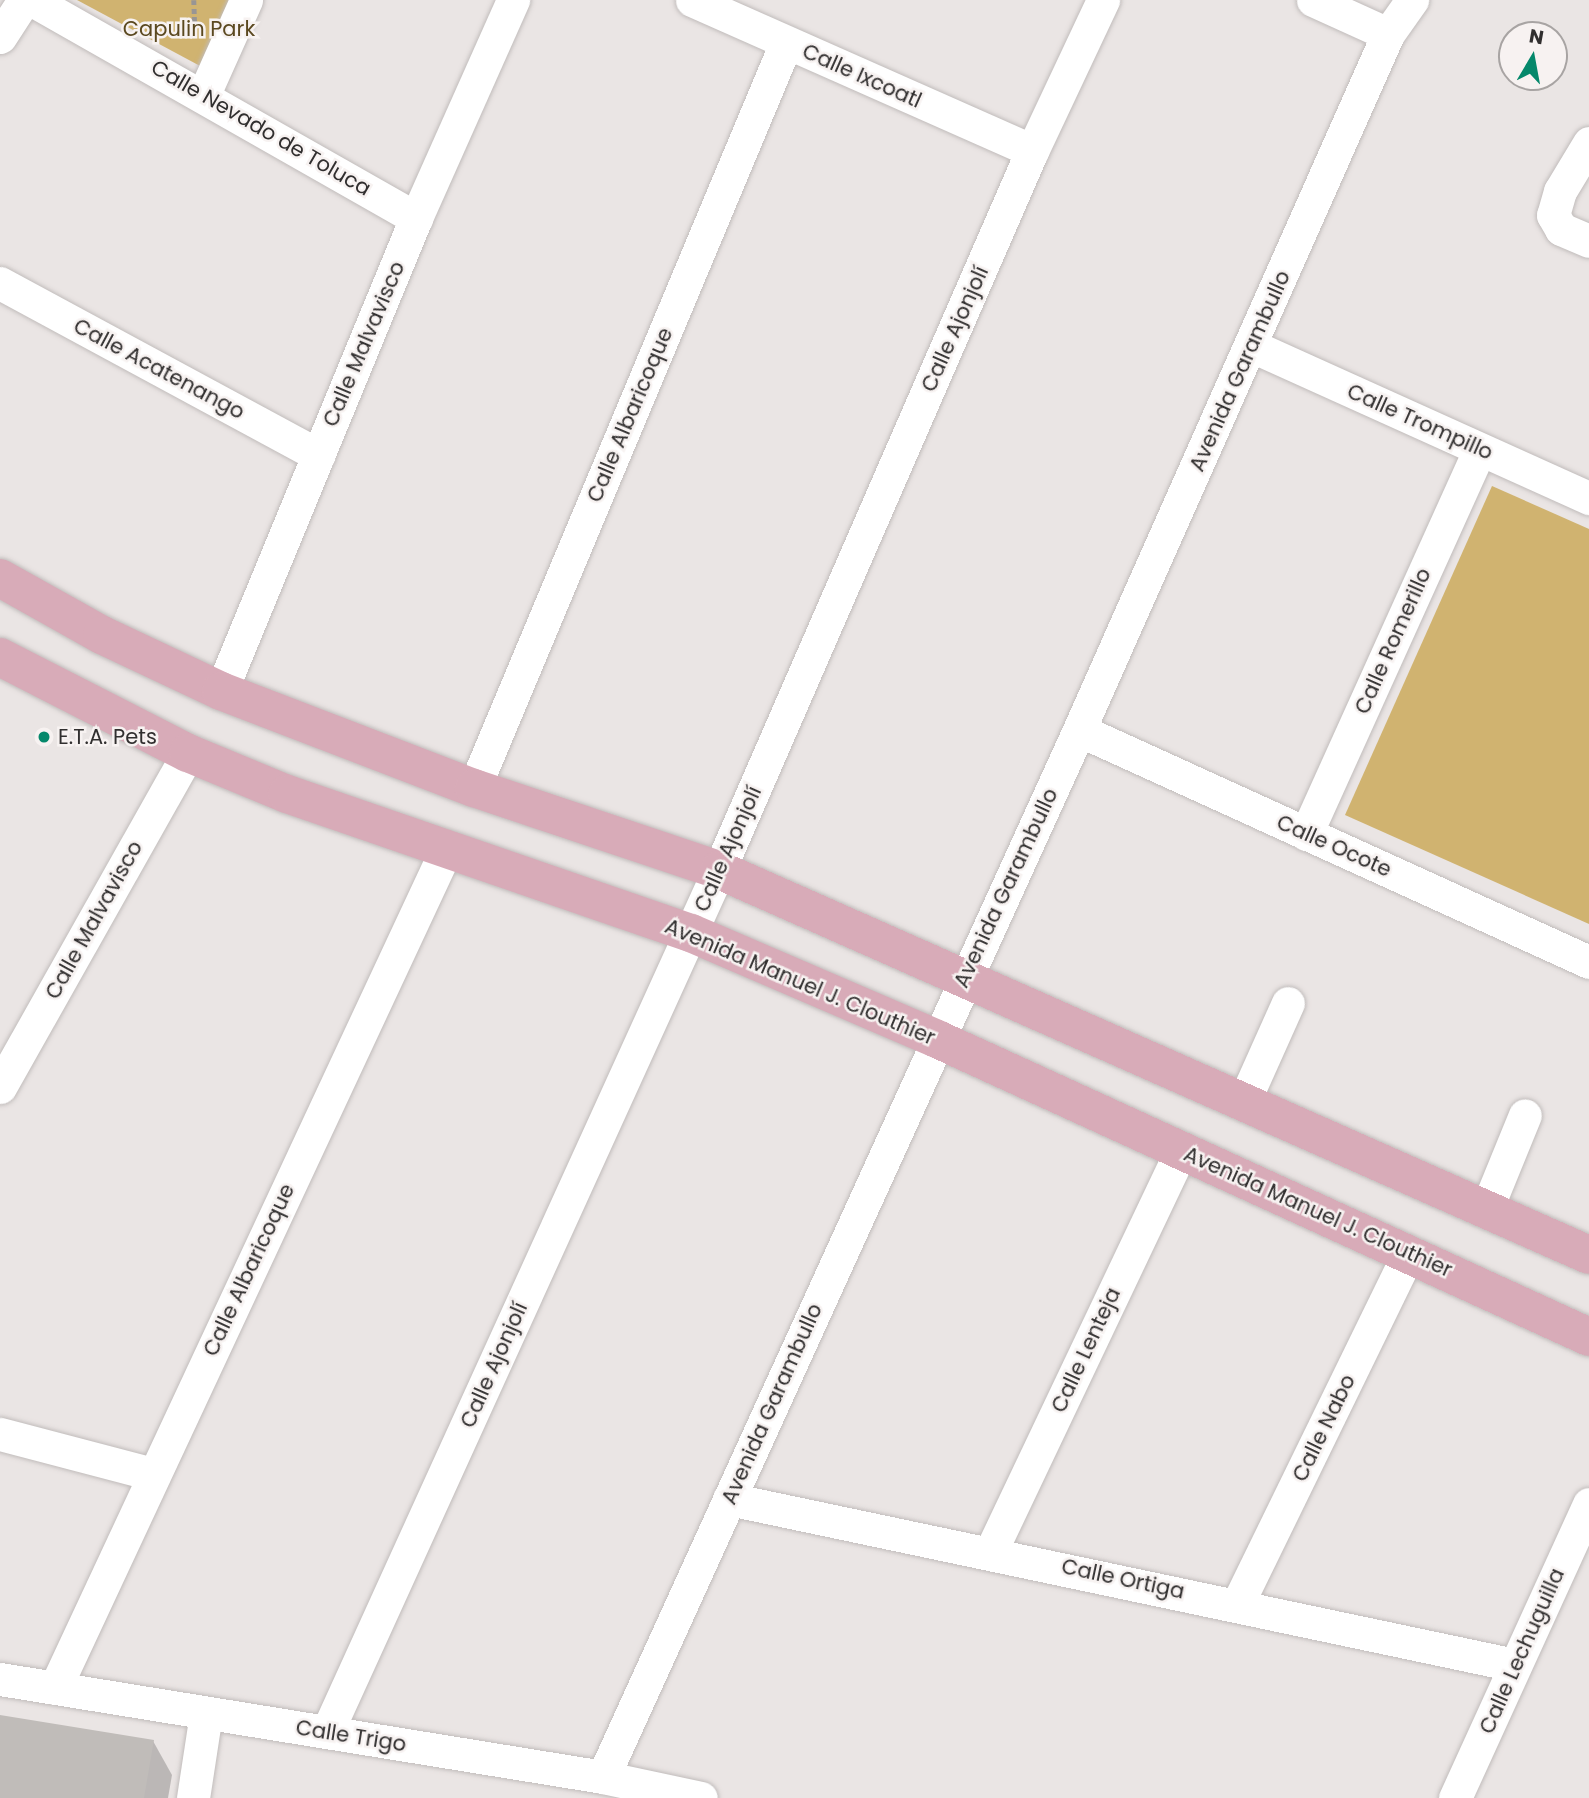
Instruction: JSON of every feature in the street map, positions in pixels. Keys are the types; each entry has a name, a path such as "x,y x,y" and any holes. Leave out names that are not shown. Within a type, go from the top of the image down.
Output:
{"main road":[{"path":"0,578 102,635 221,691 474,788 719,870 1245,1099 1589,1255"},
{"name":"Avenida Manuel J. Clouthier","path":"0,657 188,753 445,852 691,933 937,1039 1409,1252 1589,1337"}],"street":[{"path":"0,37 24,0"},
{"name":"Calle Nevado de Toluca","path":"32,0 204,94 416,218"},
{"path":"204,94 246,0"},
{"name":"Calle Malvavisco","path":"221,691 416,218 513,0"},
{"name":"Calle Ixcoatl","path":"692,0 1032,151"},
{"name":"Calle Ajonjolí","path":"327,1732 691,933 1032,151 1103,0"},
{"path":"1313,0 1388,34"},
{"name":"Avenida Garambullo","path":"603,1777 1252,346 1388,34 1412,0"},
{"name":"Calle Albaricoque","path":"474,788 786,43"},
{"path":"1589,143 1560,191 1553,215 1561,229 1589,241"},
{"name":"Calle Acatenango","path":"0,283 318,455"},
{"name":"Calle Trompillo","path":"1252,346 1589,498"},
{"name":"Calle Romerillo","path":"1306,834 1480,449"},
{"name":"Calle Ocote","path":"1079,730 1589,962"},
{"name":"Calle Malvavisco","path":"0,1087 188,753"},
{"name":"Calle Albaricoque","path":"55,1688 445,852"},
{"path":"1245,1099 1288,1003"},
{"path":"1487,1208 1525,1115"},
{"name":"Calle Lenteja","path":"991,1551 1181,1150"},
{"name":"Calle Nabo","path":"1238,1604 1409,1252"},
{"path":"0,1434 153,1474"},
{"name":"Calle Ortiga","path":"729,1499 991,1551 1516,1665"},
{"name":"Calle Lechuguilla","path":"1455,1798 1589,1504"},
{"name":"Calle Trigo","path":"0,1679 603,1777 696,1797"},
{"path":"192,1798 206,1713"}],"green space":[{"name":"Capulin Park","path":"77,0 233,0 202,67"},
{"path":"1492,486 1589,529 1589,924 1345,815"}],"building":[{"path":"0,1715 154,1740 144,1798 0,1798"}],"place":[{"name":"E.T.A. Pets","path":"44,737"}]}
